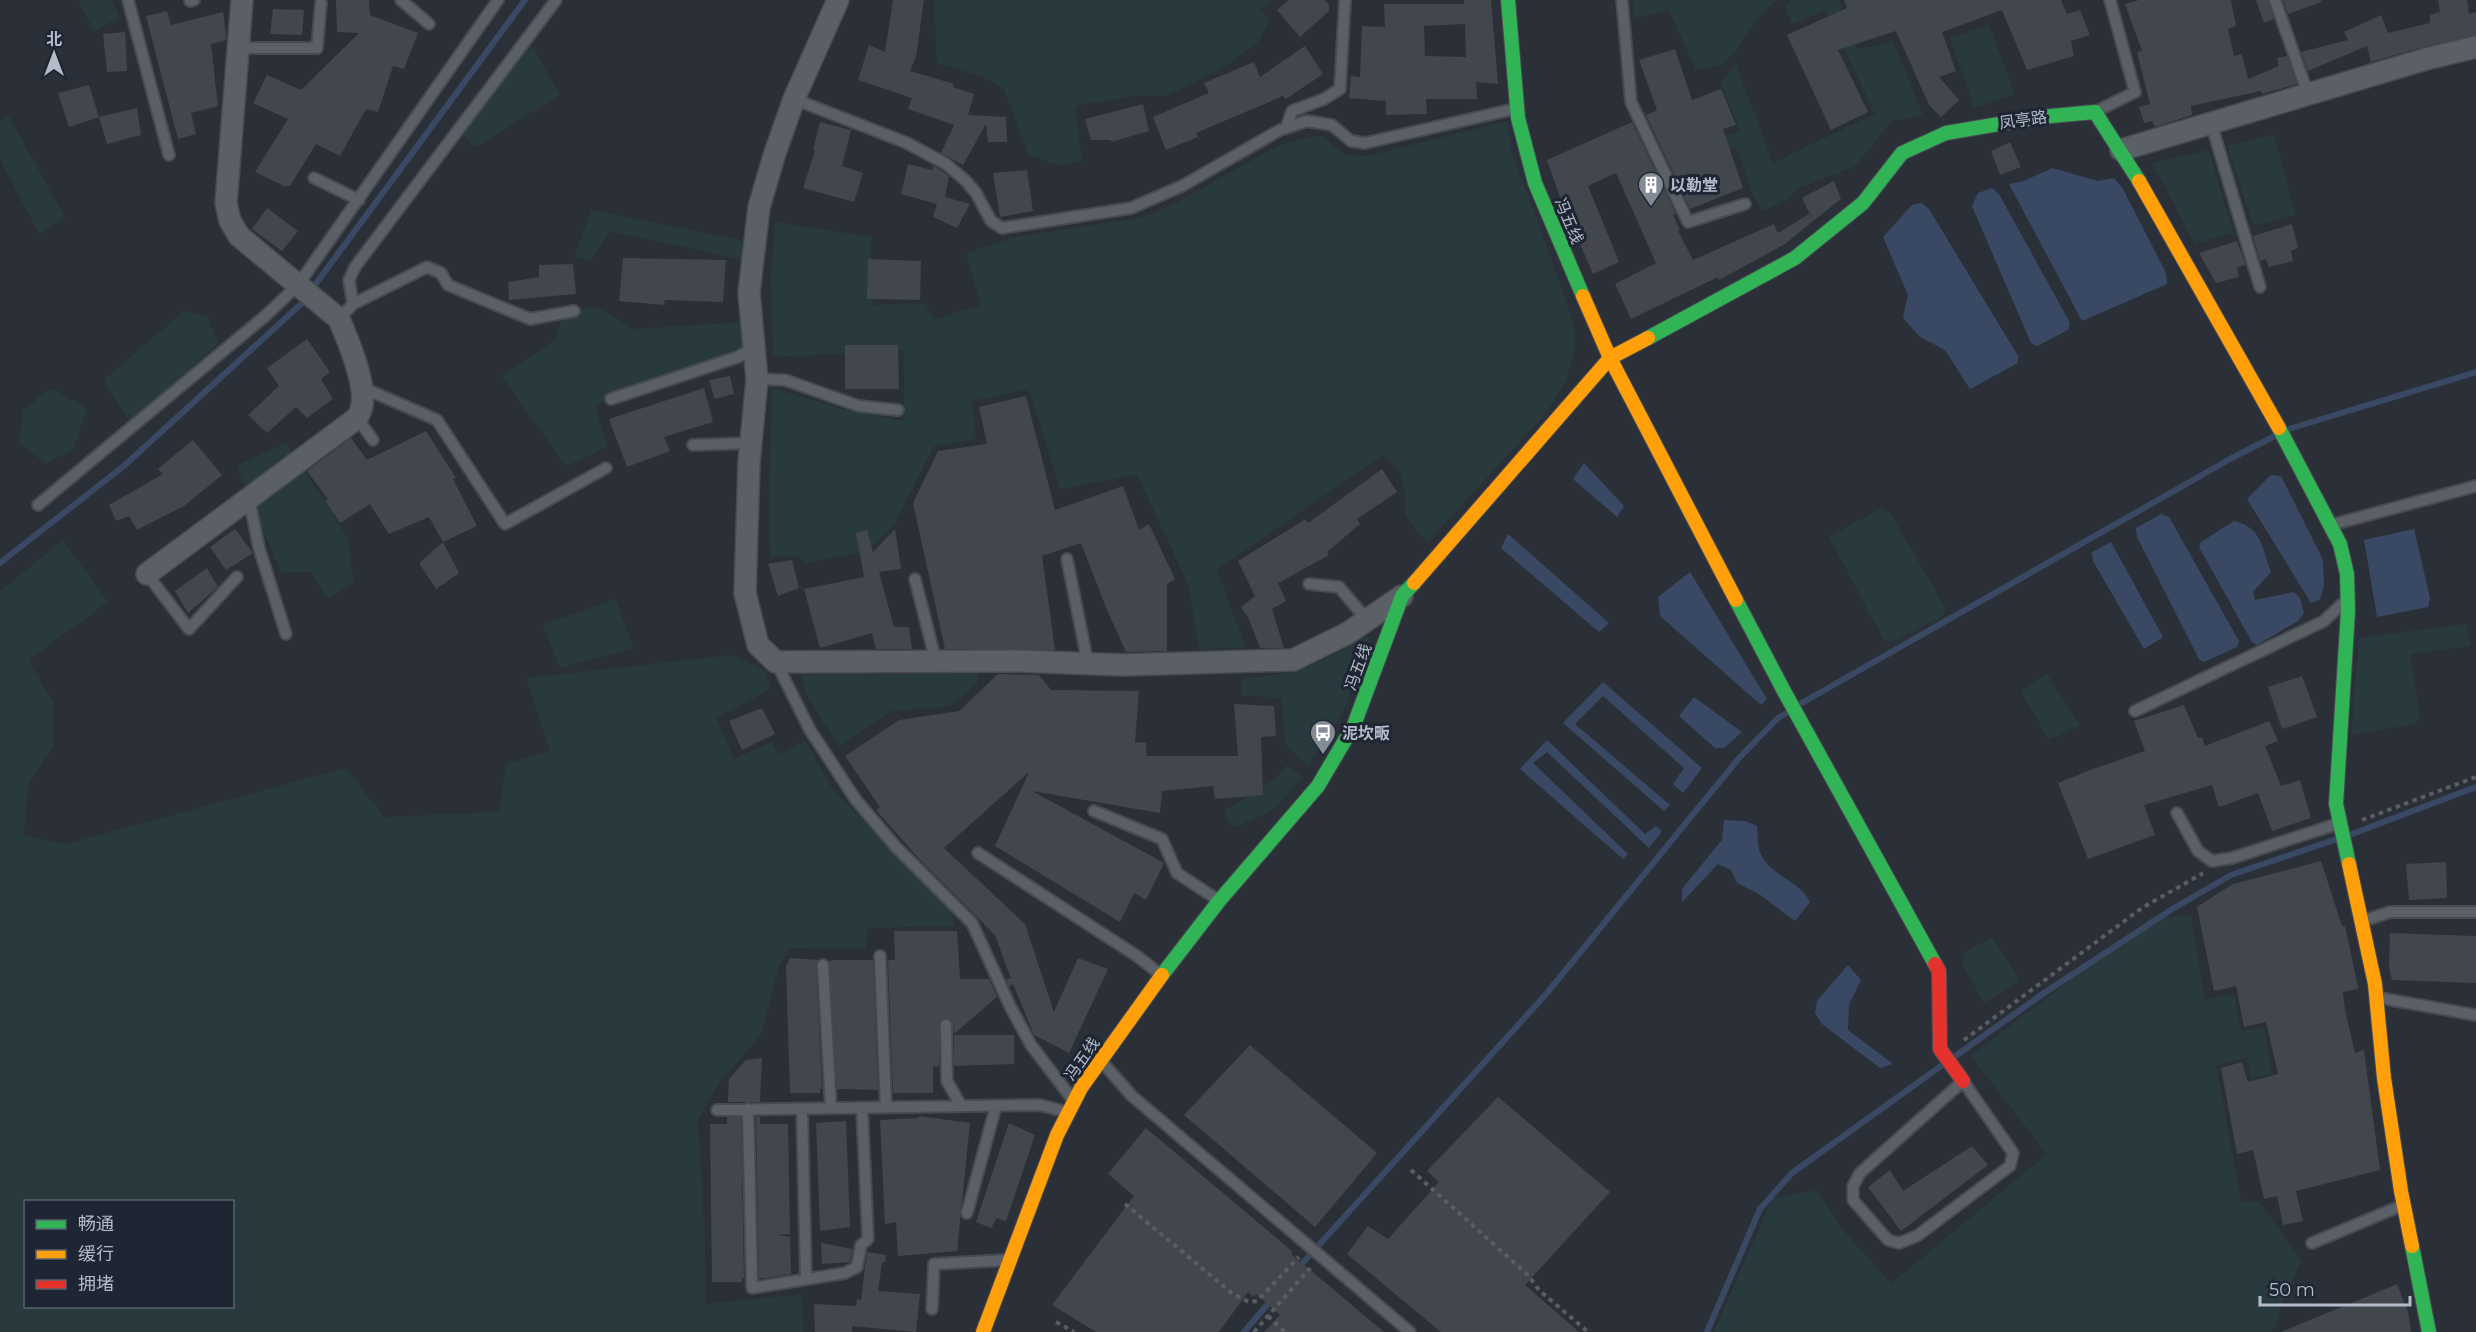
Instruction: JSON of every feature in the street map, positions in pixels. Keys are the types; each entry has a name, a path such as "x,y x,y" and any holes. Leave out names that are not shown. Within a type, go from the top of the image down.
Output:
{"street":[{"path":"147,574 357,418 362,405 361,386 348,339 346,312 319,303 239,236 230,221 226,203 242,0"},
{"path":"838,0 794,99 759,207 749,293 757,380 751,443 745,593 758,645 776,662 1019,661 1133,665 1293,660 1348,633 1402,596"},
{"name":"冯五线","path":"983,1332 1057,1135 1081,1088 1219,901 1318,786 1354,725 1402,596 1610,358 1535,183 1517,109 1508,0"},
{"path":"2121,150 2426,59 2476,47"},
{"path":"2095,112 2121,150 2305,475 2340,544 2347,574 2348,598 2336,804 2363,921 2376,998 2384,1078 2404,1204 2429,1332"},
{"name":"凤亭路","path":"1610,358 1796,258 1863,203 1902,153 1946,133 2040,117 2095,112"},
{"path":"1610,358 1785,693 1939,971 1940,1049 1963,1081"}],"lane":[{"path":"128,0 169,155"},
{"path":"401,0 429,24"},
{"path":"487,0 490,12"},
{"path":"38,505 264,317 298,285 498,0"},
{"path":"346,312 349,280 355,267 556,0"},
{"path":"1286,128 1292,111 1324,99 1340,90 1345,0"},
{"path":"1622,0 1630,102 1688,222 1744,204"},
{"path":"2095,112 2135,92 2110,0"},
{"path":"2275,0 2308,94"},
{"path":"238,48 317,48 321,3"},
{"path":"794,99 907,142 946,164 966,181 976,193 991,221 1002,228 1131,208 1182,186 1286,128 1307,121 1332,125 1351,141 1365,142 1517,109"},
{"path":"2211,123 2260,287"},
{"path":"314,178 359,200"},
{"path":"346,312 427,267 441,273 448,285 530,319 574,311"},
{"path":"610,399 738,357 754,347"},
{"path":"757,380 785,380 859,406 898,410"},
{"path":"361,386 437,420 505,524 606,468"},
{"path":"357,418 373,440"},
{"path":"693,445 751,443"},
{"path":"2330,525 2476,486"},
{"path":"249,499 259,548 286,634"},
{"path":"1067,559 1088,664"},
{"path":"147,574 189,629 237,577"},
{"path":"915,579 936,662"},
{"path":"1309,584 1339,587 1366,620"},
{"path":"2136,711 2324,621 2348,598"},
{"path":"776,662 810,730 856,800 896,847 972,923 1030,1045 1071,1107"},
{"path":"1094,811 1162,839 1177,873 1219,901"},
{"path":"2177,813 2198,851 2212,861 2232,858 2340,822"},
{"path":"978,853 1137,956 1162,976"},
{"path":"2363,921 2390,912 2476,912"},
{"path":"880,956 886,1107"},
{"path":"823,965 831,1108"},
{"path":"2376,998 2476,1015"},
{"path":"946,1025 947,1081 962,1106"},
{"path":"1101,1060 1132,1096 1410,1332"},
{"path":"1963,1081 2013,1153 2010,1166 1917,1236 1899,1243 1888,1240 1853,1200 1853,1186 1860,1173 1963,1081"},
{"path":"717,1110 1040,1105 1071,1107"},
{"path":"967,1213 996,1106"},
{"path":"748,1109 752,1288 845,1273 857,1267 861,1245 868,1239 862,1107"},
{"path":"802,1108 806,1279"},
{"path":"2312,1243 2404,1204"},
{"path":"932,1309 934,1264 1010,1260"}],"path":[{"path":"2340,822 2357,822 2476,777"},
{"path":"1944,1055 2142,908 2209,869 2212,861"},
{"path":"1411,1170 1528,1275 1539,1290 1588,1332"},
{"path":"1125,1204 1233,1294 1249,1302 1257,1301 1309,1247"},
{"path":"1254,1332 1320,1256"},
{"path":"1268,1316 1285,1332"},
{"path":"1056,1322 1074,1332"}],"shaded area":[{"path":"78,0 111,0 120,17 94,31"},
{"path":"934,0 1272,0 1260,9 1270,21 1258,42 1225,67 1166,96 1133,96 1075,106 1082,161 1061,166 1029,155 1004,89 982,77 937,63"},
{"path":"1633,0 1778,0 1764,11 1724,65 1696,70 1669,10 1634,18"},
{"path":"1792,0 1839,0 1857,49 1893,42 1923,115 1892,121 1855,166 1797,189 1790,198 1762,211 1753,195 1736,147 1684,163 1682,151 1740,131 1721,82 1736,64 1773,163 1875,114 1826,10 1791,24 1785,6"},
{"path":"1989,26 2015,94 1974,108 1950,37"},
{"path":"532,46 560,95 474,148 459,129"},
{"path":"8,115 65,218 39,234 0,159 0,121"},
{"path":"1507,121 1512,154 1572,318 1576,345 1567,378 1547,412 1427,543 1405,515 1405,492 1400,471 1384,455 1217,569 1245,648 1199,649 1189,586 1137,474 1060,489 1029,389 972,401 976,439 934,446 895,523 867,551 805,563 799,555 771,558 769,523 772,388 839,408 904,421 904,350 773,357 771,274 775,222 871,237 872,305 925,303 934,319 981,305 966,253 1015,237 1140,218 1172,205 1278,146 1302,138 1321,136 1347,155 1367,156"},
{"path":"2274,135 2295,214 2254,226 2227,146"},
{"path":"2209,150 2233,233 2195,244 2152,163"},
{"path":"592,210 749,242 748,261 610,231 590,261 574,257"},
{"path":"598,308 634,329 745,322 744,351 595,405 607,447 566,466 501,375 555,341 563,310"},
{"path":"184,311 207,316 218,343 130,423 104,380"},
{"path":"50,388 87,408 73,451 45,463 19,443 23,411"},
{"path":"286,443 348,538 354,583 327,599 312,572 281,572 236,466"},
{"path":"1882,508 1890,513 1946,609 1943,616 1891,642 1884,640 1829,537"},
{"path":"63,540 108,602 28,660 53,702 53,746 28,784 24,835 66,844 346,768 384,817 499,812 506,764 550,751 526,678 732,655 764,670 771,689 716,718 734,759 772,742 778,754 805,741 831,787 949,909 956,926 867,928 866,949 790,948 779,965 762,1033 721,1081 698,1119 705,1239 706,1304 802,1294 803,1332 0,1332 0,591"},
{"path":"615,599 634,648 560,668 543,625"},
{"path":"2466,624 2471,646 2410,654 2420,717 2416,724 2351,735 2359,638"},
{"path":"1368,635 1369,642 1342,715 1308,766 1285,744 1282,698 1242,695 1242,679 1295,672 1322,661"},
{"path":"977,673 977,684 950,706 891,711 839,747 806,694 801,675"},
{"path":"2047,674 2080,725 2049,740 2021,691"},
{"path":"1287,765 1304,777 1271,811 1233,828 1224,811 1277,778"},
{"path":"2191,916 2205,1000 2234,994 2241,1031 2264,1028 2272,1073 2252,1079 2247,1057 2216,1065 2241,1202 2260,1202 2301,1262 2285,1294 2275,1328 2271,1332 1714,1332 1772,1199 1817,1190 1842,1229 1891,1284 2047,1154 1971,1056 2151,918"},
{"path":"1992,937 2020,981 1984,1003 1962,963 1964,953"}],"water":[{"path":"2052,168 2098,181 2114,178 2123,189 2166,273 2167,284 2082,321 2009,184 2024,181"},
{"path":"1992,188 1999,194 2070,323 2068,330 2037,346 2031,343 1972,206 1978,193"},
{"path":"1922,203 1929,209 2018,356 2018,363 1970,389 1945,350 1920,337 1903,318 1908,295 1883,237 1912,205"},
{"path":"1584,463 1624,506 1617,517 1573,479"},
{"path":"2271,475 2281,476 2323,560 2324,586 2320,600 2311,603 2247,499"},
{"path":"2161,514 2169,517 2239,641 2237,647 2204,662 2199,659 2137,537 2136,528"},
{"path":"2234,521 2256,533 2271,572 2253,592 2255,600 2294,592 2300,598 2304,613 2298,621 2257,645 2252,642 2199,547 2201,542"},
{"path":"2414,529 2430,598 2428,607 2377,617 2364,540"},
{"path":"1508,534 1609,623 1599,632 1501,548"},
{"path":"2111,542 2163,637 2144,649 2093,561 2092,552"},
{"path":"1690,572 1767,699 1761,705 1660,616 1658,597"},
{"path":"1603,682 1702,768 1683,793 1673,784 1684,768 1603,696 1575,724 1670,805 1664,811 1563,723"},
{"path":"1694,697 1742,732 1724,748 1715,748 1679,716"},
{"path":"1547,740 1645,834 1656,826 1662,831 1649,848 1547,752 1533,763 1628,854 1623,859 1520,769"},
{"path":"1724,820 1745,821 1757,826 1758,846 1763,858 1776,872 1805,894 1810,902 1795,921 1759,894 1737,883 1731,870 1718,864 1682,902 1682,889 1722,840"},
{"path":"1848,965 1861,980 1849,1004 1848,1030 1893,1064 1880,1068 1822,1024 1815,1013 1817,1001"}],"building":[{"path":"336,0 369,0 370,15 418,33 404,69 393,66 378,112 366,109 340,156 316,144 290,186 284,186 255,172 288,119 253,103 267,75 301,90 359,33 337,32"},
{"path":"893,0 924,0 916,57 910,71 954,84 953,87 974,94 968,115 1006,117 1007,142 988,142 986,124 963,165 941,153 954,125 908,109 912,98 858,80 869,45 885,52"},
{"path":"1289,0 1324,0 1329,5 1329,11 1300,37 1277,10"},
{"path":"1464,0 1491,0 1498,84 1476,82 1477,99 1426,99 1427,114 1386,115 1386,101 1349,98 1351,76 1360,77 1362,26 1385,27 1384,4 1464,4","holes":["1465,24 1466,57 1425,56 1424,26"]},
{"path":"1844,0 2061,0 2067,14 2080,10 2090,35 2071,41 2074,56 2027,70 2002,10 1942,32 1956,71 1939,77 1959,100 1941,117 1929,105 1896,31 1838,50 1868,112 1831,130 1787,35 1847,8"},
{"path":"2139,0 2231,0 2236,26 2228,29 2234,56 2242,54 2248,79 2279,66 2277,58 2287,56 2297,84 2262,94 2261,91 2191,106 2192,115 2155,127 2152,121 2144,123 2139,107 2150,104 2137,52 2142,51 2125,4"},
{"path":"2256,0 2268,0 2274,19 2264,23"},
{"path":"2283,0 2321,0 2321,2 2288,14"},
{"path":"2438,0 2467,0 2469,14 2476,12 2476,35 2371,62 2367,46 2308,71 2301,52 2348,40 2344,32 2381,15 2388,33 2430,23 2430,15 2440,12"},
{"path":"273,9 304,10 302,35 270,34"},
{"path":"167,11 171,25 223,12 226,35 226,40 211,44 218,106 191,113 196,134 178,139 146,16"},
{"path":"125,32 127,71 107,72 103,34"},
{"path":"1305,46 1323,74 1286,99 1283,96 1196,133 1198,137 1166,150 1153,117 1209,93 1204,83 1254,62 1260,77"},
{"path":"1675,49 1692,100 1721,89 1736,125 1723,129 1743,188 1690,209 1646,115 1657,110 1639,60"},
{"path":"89,85 99,117 69,127 58,93"},
{"path":"1143,104 1149,131 1111,142 1111,140 1091,140 1085,119"},
{"path":"137,108 141,135 107,144 99,117"},
{"path":"820,122 851,130 842,166 863,173 854,202 803,188 815,151 813,150"},
{"path":"1632,122 1676,214 1673,215 1680,230 1678,231 1693,260 1774,224 1778,233 1809,214 1813,221 1785,244 1719,280 1718,277 1631,319 1615,284 1656,263 1616,173 1588,186 1619,262 1593,274 1547,160"},
{"path":"2010,142 2021,167 2000,175 1991,151"},
{"path":"908,164 932,170 934,166 949,176 945,197 970,204 957,228 933,217 937,204 901,194"},
{"path":"1027,170 1033,211 1000,217 993,173"},
{"path":"1834,181 1841,199 1813,221 1802,198"},
{"path":"267,208 298,231 282,251 252,229"},
{"path":"2292,224 2298,248 2291,251 2293,261 2269,267 2266,259 2260,261 2253,236"},
{"path":"2237,241 2246,265 2237,267 2239,277 2216,283 2199,253"},
{"path":"623,258 726,260 723,302 665,300 664,305 619,301"},
{"path":"868,259 921,261 920,300 867,299"},
{"path":"573,264 576,294 509,300 508,282 539,277 539,265"},
{"path":"307,339 330,372 321,379 333,399 307,418 296,407 267,433 248,415 279,386 267,368"},
{"path":"845,345 898,345 899,389 845,389"},
{"path":"730,376 734,394 715,399 709,380"},
{"path":"704,388 713,422 664,437 670,451 627,467 609,419"},
{"path":"1026,396 1055,510 1123,486 1139,530 1149,524 1175,579 1167,584 1167,651 1126,652 1081,543 1042,556 1055,650 945,649 913,503 938,451 987,444 979,407"},
{"path":"426,431 456,478 453,479 477,526 443,542 429,517 389,534 370,504 340,523 325,501 328,499 307,471 351,438 367,460"},
{"path":"193,440 222,475 184,506 137,530 129,516 116,521 109,505 163,474 158,469"},
{"path":"1382,469 1397,492 1357,519 1360,524 1327,552 1329,555 1278,583 1286,601 1272,609 1284,648 1260,648 1249,619 1241,607 1255,596 1238,561 1306,519 1308,523"},
{"path":"235,529 253,553 226,570 210,547"},
{"path":"895,529 901,569 879,572 894,627 909,627 912,649 876,649 872,633 820,648 804,589 864,577 856,533 867,530 873,552"},
{"path":"443,542 459,573 436,589 419,563"},
{"path":"792,560 799,588 778,596 768,564"},
{"path":"207,568 218,587 188,613 175,591"},
{"path":"998,674 1039,675 1051,690 1139,691 1135,742 1146,743 1147,756 1238,756 1234,704 1274,706 1276,736 1261,737 1263,795 1215,799 1213,786 1162,791 1160,813 1032,791 1164,863 1146,900 1134,893 1120,922 995,846 1029,772 944,848 1025,924 1054,1012 1078,958 1108,969 1069,1053 1034,1035 1013,984 1009,987 1006,979 1011,979 995,935 923,863 876,810 880,807 845,756 899,720 959,711"},
{"path":"2302,676 2317,717 2282,729 2268,687"},
{"path":"2184,705 2198,738 2202,737 2205,746 2269,721 2278,741 2265,746 2281,786 2300,780 2311,818 2272,831 2258,793 2219,807 2212,785 2144,805 2155,835 2088,859 2058,783 2145,751 2134,721"},
{"path":"762,708 775,734 742,750 729,721"},
{"path":"2321,861 2342,926 2345,926 2358,987 2358,989 2343,992 2345,1010 2355,1053 2364,1050 2380,1170 2296,1191 2303,1221 2283,1225 2277,1196 2264,1199 2253,1150 2237,1154 2221,1068 2242,1062 2248,1082 2278,1074 2266,1022 2244,1027 2236,986 2214,991 2197,907 2233,884"},
{"path":"2446,862 2447,898 2409,900 2406,864"},
{"path":"894,931 957,931 960,979 989,979 997,997 954,1034 950,1019 945,1018 940,1021 939,1066 933,1067 933,1093 893,1093 888,960 895,960"},
{"path":"2390,933 2476,936 2476,983 2392,980 2389,967"},
{"path":"790,958 818,960 816,965 822,1089 820,1093 790,1093 786,966"},
{"path":"873,960 878,1090 837,1089 829,961"},
{"path":"954,1035 1014,1035 1014,1064 954,1066"},
{"path":"1250,1045 1377,1153 1315,1227 1184,1115"},
{"path":"762,1058 760,1102 728,1102 729,1079 746,1060"},
{"path":"1498,1097 1610,1192 1525,1285 1579,1332 1441,1332 1347,1254 1368,1226 1388,1239 1439,1182 1427,1171"},
{"path":"919,1116 970,1123 957,1251 898,1256 896,1222 885,1224 880,1120 919,1118"},
{"path":"727,1117 741,1117 744,1278 742,1282 712,1282 710,1124 727,1124"},
{"path":"756,1117 760,1117 760,1124 788,1124 790,1234 778,1235 790,1237 791,1274 768,1278 759,1278"},
{"path":"846,1121 850,1227 820,1231 816,1123"},
{"path":"1009,1123 1035,1135 1006,1221 997,1218 991,1228 976,1222"},
{"path":"1146,1128 1384,1332 1264,1332 1280,1315 1256,1294 1253,1297 1248,1292 1219,1332 1096,1332 1052,1305 1134,1196 1108,1174"},
{"path":"1972,1146 1988,1165 1901,1231 1868,1187 1890,1170 1903,1191"},
{"path":"821,1243 853,1249 850,1262 822,1264"},
{"path":"867,1252 886,1255 885,1262 882,1263 878,1291 920,1294 916,1332 852,1326 852,1332 815,1332 814,1304 856,1306 857,1299 861,1300"},
{"path":"2397,1284 2408,1312 2411,1332 2281,1332"}],"waterway":[{"path":"0,563 125,465 301,304 525,0"},
{"path":"2289,429 2476,372"},
{"path":"1800,704 2230,459 2275,436"},
{"path":"1299,1267 1547,993 1739,758 1778,718 1787,713"},
{"path":"2352,834 2476,787"},
{"path":"1954,1057 2044,993 2174,908 2231,875 2337,839"},
{"path":"1707,1332 1760,1209 1792,1173 1941,1066"},
{"path":"1244,1332 1273,1298"}],"traffic: fast":[{"path":"1508,0 1518,118 1535,183 1583,296"},
{"path":"1648,338 1795,258 1863,203 1902,153 1946,133 2040,117 2095,112 2139,181"},
{"path":"2279,428 2340,544 2347,574 2348,611 2336,804 2349,864"},
{"path":"1162,975 1219,901 1318,786 1354,725 1402,596 1414,583"},
{"path":"1736,600 1935,964"},
{"path":"2412,1246 2429,1332"}],"traffic: slow":[{"path":"2139,181 2279,428"},
{"path":"1583,296 1610,358 1736,600"},
{"path":"1414,583 1610,358 1648,338"},
{"path":"2349,864 2375,984 2384,1078 2401,1191 2412,1246"},
{"path":"983,1332 1057,1135 1081,1088 1162,975"}],"traffic: jam":[{"path":"1935,964 1939,971 1940,1049 1963,1081"}],"place":[{"name":"以勒堂","path":"1651,208"},
{"name":"泥坎畈","path":"1323,756"}]}
